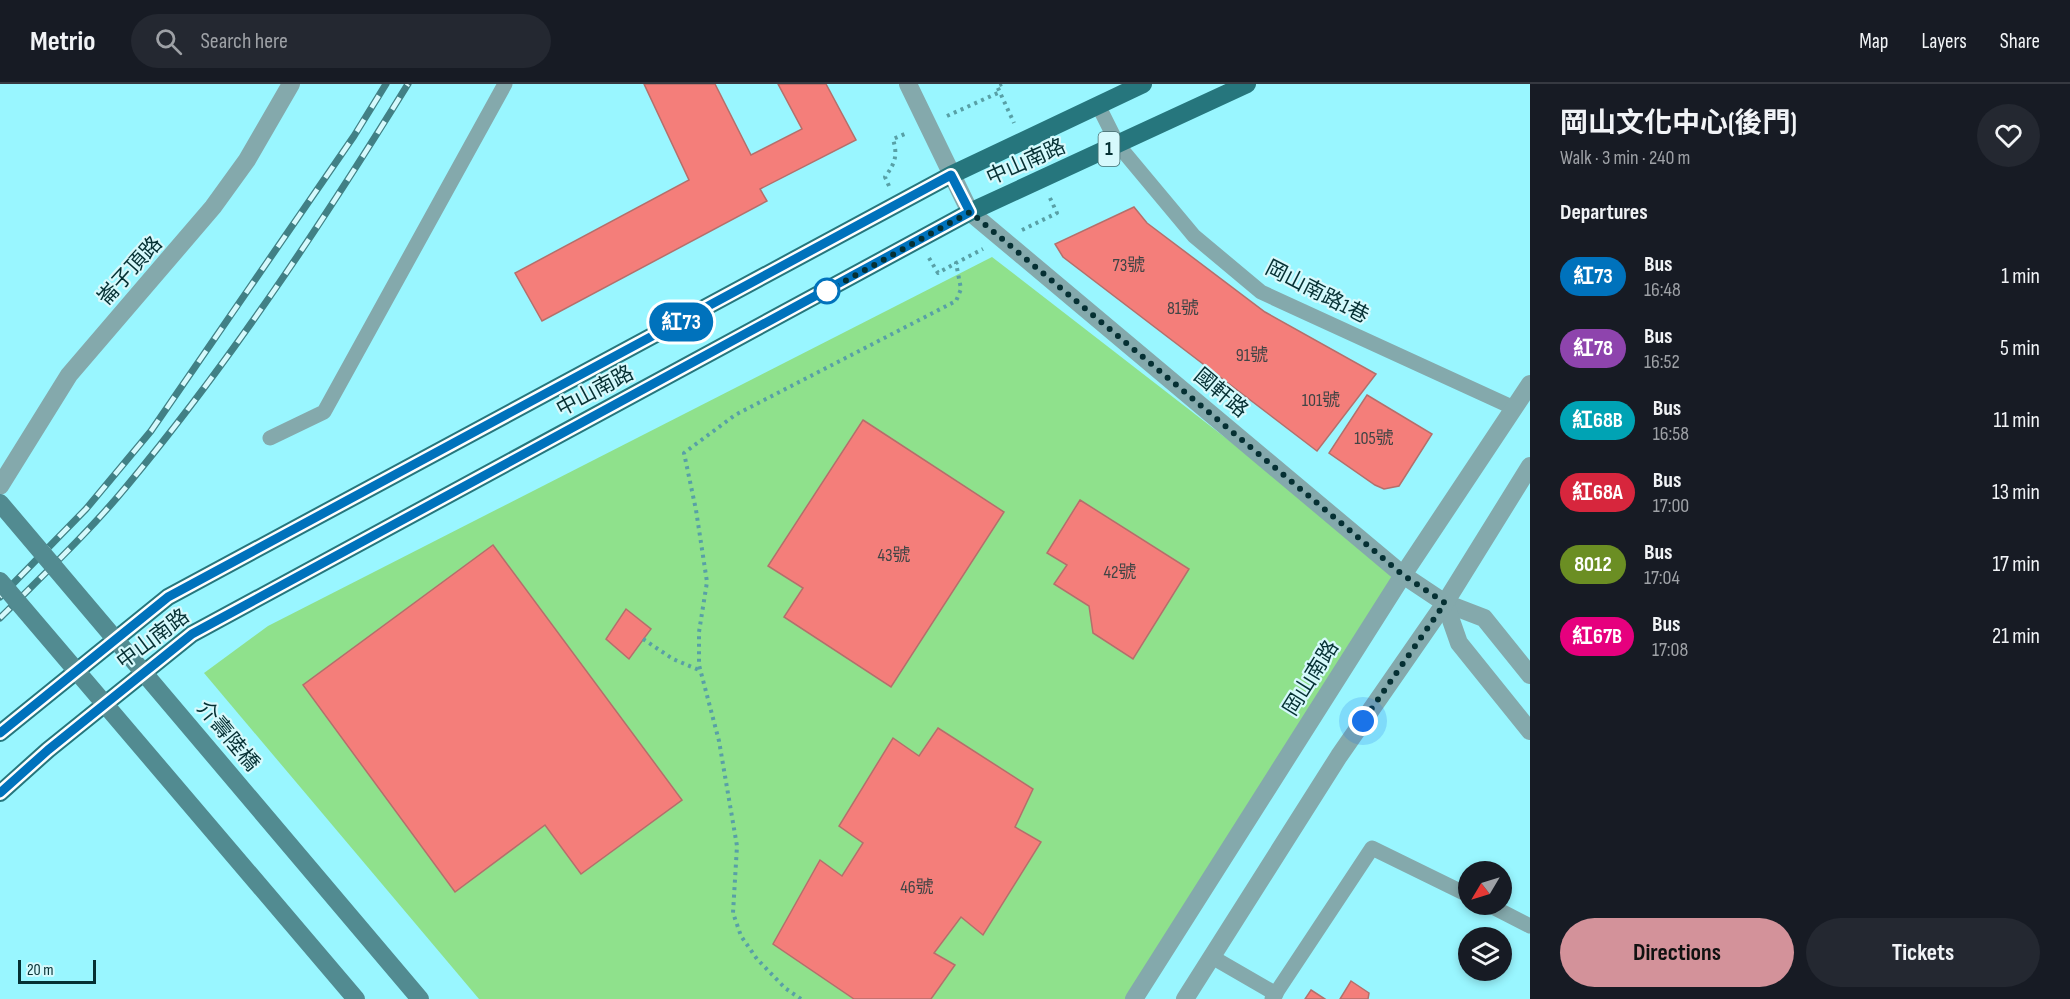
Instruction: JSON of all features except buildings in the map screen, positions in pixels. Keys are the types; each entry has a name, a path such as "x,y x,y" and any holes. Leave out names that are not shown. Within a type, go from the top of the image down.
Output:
{"main road":[{"name":"中山南路","path":"0,733 168,597 951,175 1143,84"},
{"name":"中山南路","path":"0,793 48,750 192,634 970,212 1247,84"},
{"name":"介壽陸橋","path":"0,503 420,999"},
{"path":"0,581 356,999"}],"street":[{"name":"崙子頂路","path":"0,486 69,375 213,207 248,160 291,84"},
{"path":"908,84 970,212"},
{"name":"國軒路","path":"970,212 1403,575 1445,603 1484,618 1530,675"},
{"name":"岡山南路","path":"1134,999 1403,575 1530,384"},
{"path":"1185,999 1339,756 1445,603 1530,466"},
{"path":"1445,603 1459,643 1530,730"}],"lane":[{"path":"270,438 324,412 505,84"},
{"name":"岡山南路1巷","path":"1098,105 1118,145 1194,236 1261,292 1514,408"},
{"path":"1212,957 1274,996 1372,848 1458,890"},
{"path":"1508,915 1530,926"}],"path":[{"path":"1002,84 998,86 1022,141"},
{"path":"801,999 785,988 757,959 741,936 733,913 737,846 732,806 719,741 700,670 699,632 707,582 696,510 684,453 735,416 956,301 962,289 956,263 1057,213 1041,180"},
{"path":"643,639 673,659 700,670"}],"green space":[{"path":"992,257 1403,575 1132,999 479,999 204,673 268,626"}],"railway":[{"path":"0,597 86,509 151,431 354,136 386,84"},
{"path":"0,618 96,521 202,391 309,239 408,84"}],"bus line":[{"name":"紅73","path":"0,733 168,597 857,228 951,175 970,212 192,634 48,750 0,793"}],"route":[{"path":"827,291 970,212 1403,575 1445,603 1363,721"}]}
